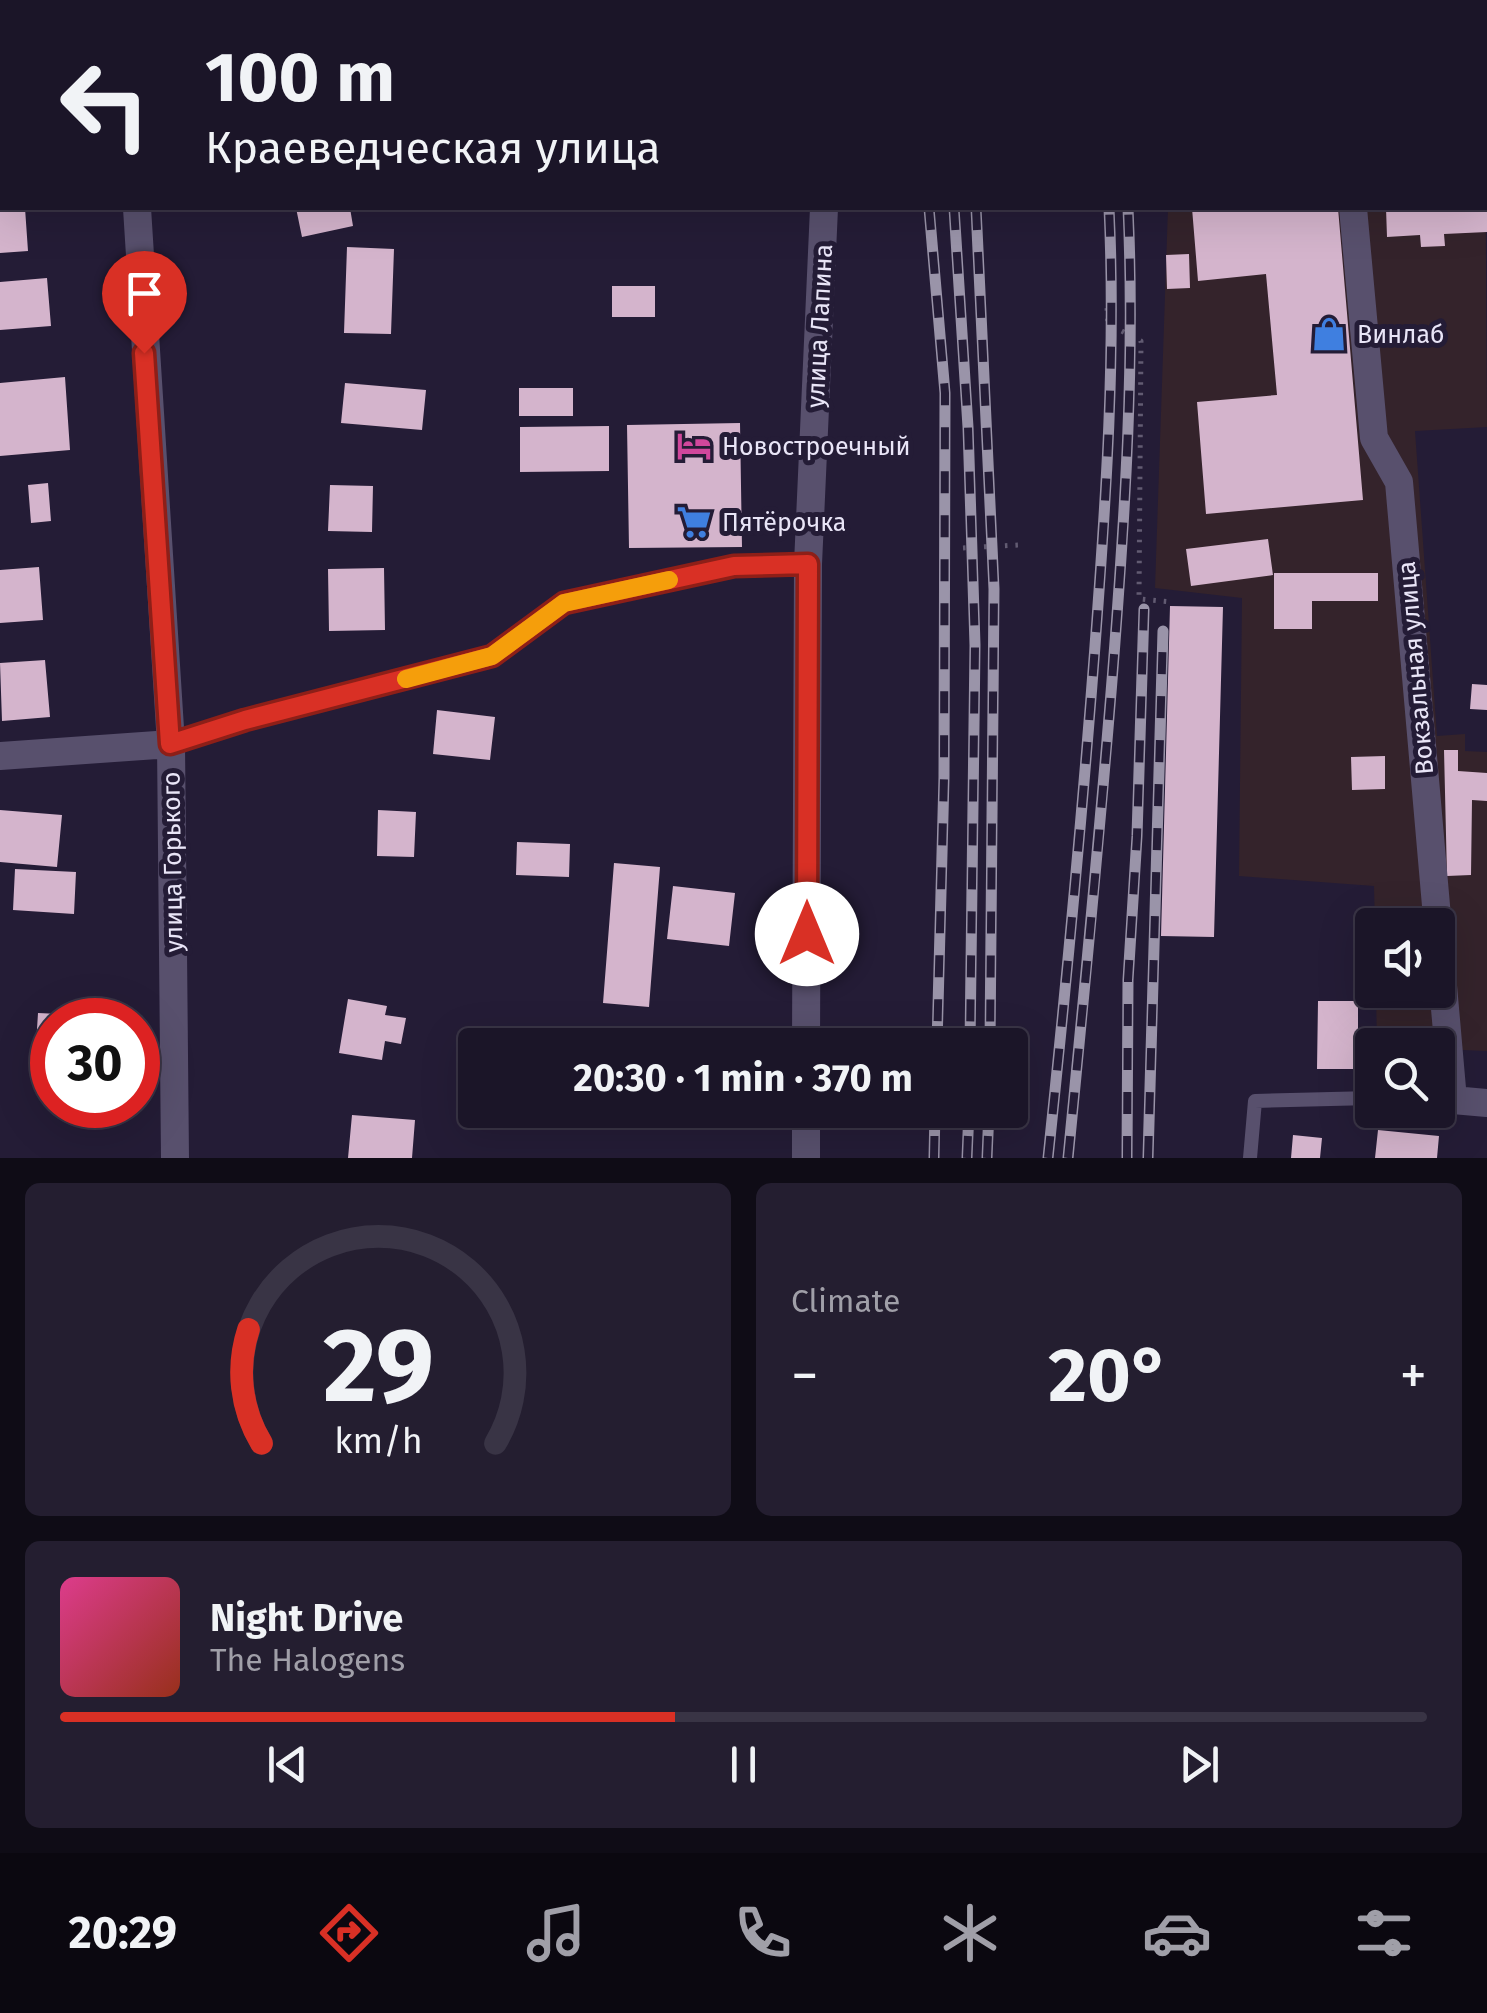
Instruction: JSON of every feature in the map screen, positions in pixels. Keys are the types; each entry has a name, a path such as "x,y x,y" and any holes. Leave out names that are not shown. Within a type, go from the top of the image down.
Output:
{"street":[{"name":"улица Горького","path":"136,210 170,744 175,1158"},
{"name":"улица Лапина","path":"806,1028 808,564 824,210"},
{"name":"Вокзальная улица","path":"1353,210 1374,438 1399,482 1440,1028"},
{"path":"0,756 170,744"},
{"name":"Вокзальная улица","path":"1455,1101 1487,1103"},
{"path":"806,1128 806,1158"}],"lane":[{"path":"170,744 245,720 492,656 564,603 734,566 808,564"},
{"path":"1250,1158 1256,1101 1355,1098"}],"path":[{"path":"1107,308 1108,324 1141,341 1139,599 1171,602"},
{"path":"963,548 1018,545"}],"shaded area":[{"path":"1168,210 1486,210 1487,427 1415,431 1437,736 1465,734 1465,751 1487,752 1487,1051 1455,1050 1455,1028 1377,1028 1376,1008 1455,1008 1455,908 1375,908 1374,886 1239,876 1242,598 1155,588"}],"building":[{"path":"0,210 25,210 28,251 0,253"},
{"path":"296,210 350,210 353,226 302,237"},
{"path":"1192,210 1338,210 1363,500 1206,514 1197,402 1277,395 1266,274 1198,281"},
{"path":"1386,210 1487,210 1487,232 1444,234 1445,246 1421,247 1420,235 1387,237"},
{"path":"347,247 394,249 391,334 344,333"},
{"path":"1189,254 1190,288 1167,289 1166,255"},
{"path":"47,278 51,326 0,330 0,282"},
{"path":"612,286 655,286 655,317 612,317"},
{"path":"65,377 70,450 0,456 0,383"},
{"path":"345,383 426,390 422,430 341,423"},
{"path":"519,388 573,388 573,416 519,416"},
{"path":"740,423 742,547 629,548 627,425"},
{"path":"609,426 609,471 520,472 520,427"},
{"path":"48,483 51,521 31,523 28,485"},
{"path":"330,485 373,486 372,532 328,531"},
{"path":"1268,539 1273,575 1191,586 1186,549"},
{"path":"39,567 43,620 0,623 0,570"},
{"path":"384,568 385,630 329,631 328,569"},
{"path":"1274,573 1378,573 1378,601 1312,601 1312,629 1274,629"},
{"path":"1170,606 1223,607 1214,937 1161,936"},
{"path":"45,660 50,717 2,721 0,663"},
{"path":"1472,684 1487,685 1487,710 1470,709"},
{"path":"437,710 495,717 490,760 433,754"},
{"path":"1444,750 1458,750 1458,771 1487,773 1487,801 1472,800 1471,875 1447,876"},
{"path":"1385,756 1385,789 1352,790 1351,757"},
{"path":"0,810 62,815 57,867 0,862"},
{"path":"378,810 416,812 414,857 377,856"},
{"path":"517,842 570,844 569,877 516,875"},
{"path":"614,863 660,867 649,1007 603,1003"},
{"path":"15,869 76,872 74,914 13,910"},
{"path":"673,886 735,893 729,946 667,939"},
{"path":"348,999 387,1006 385,1015 406,1018 401,1044 385,1041 382,1060 339,1053"},
{"path":"1318,1001 1355,1001 1355,1069 1317,1069"},
{"path":"352,1115 415,1120 412,1158 348,1158"},
{"path":"1378,1130 1439,1136 1437,1158 1375,1158"},
{"path":"1293,1135 1322,1138 1320,1158 1291,1158"}],"railway":[{"path":"929,210 945,393 944,777 937,1028"},
{"path":"954,210 968,427 975,645 970,1028"},
{"path":"976,210 994,589 990,1028"},
{"path":"1048,1158 1103,536 1111,372 1109,210"},
{"path":"1068,1158 1121,553 1128,438 1128,210"},
{"path":"1127,1158 1128,980 1144,609"},
{"path":"1148,1158 1163,631"},
{"path":"934,1158 935,1128"},
{"path":"967,1158 968,1128"},
{"path":"987,1158 988,1128"}],"slow traffic":[{"path":"406,679 492,656 564,603 669,580"}],"place":[{"name":"Винлаб","path":"1329,334"},
{"name":"Новостроечный","path":"694,446"},
{"name":"Пятёрочка","path":"694,522"}],"route":[{"path":"144,353 170,744 245,720 492,656 564,603 734,566 808,564 807,934"}]}
